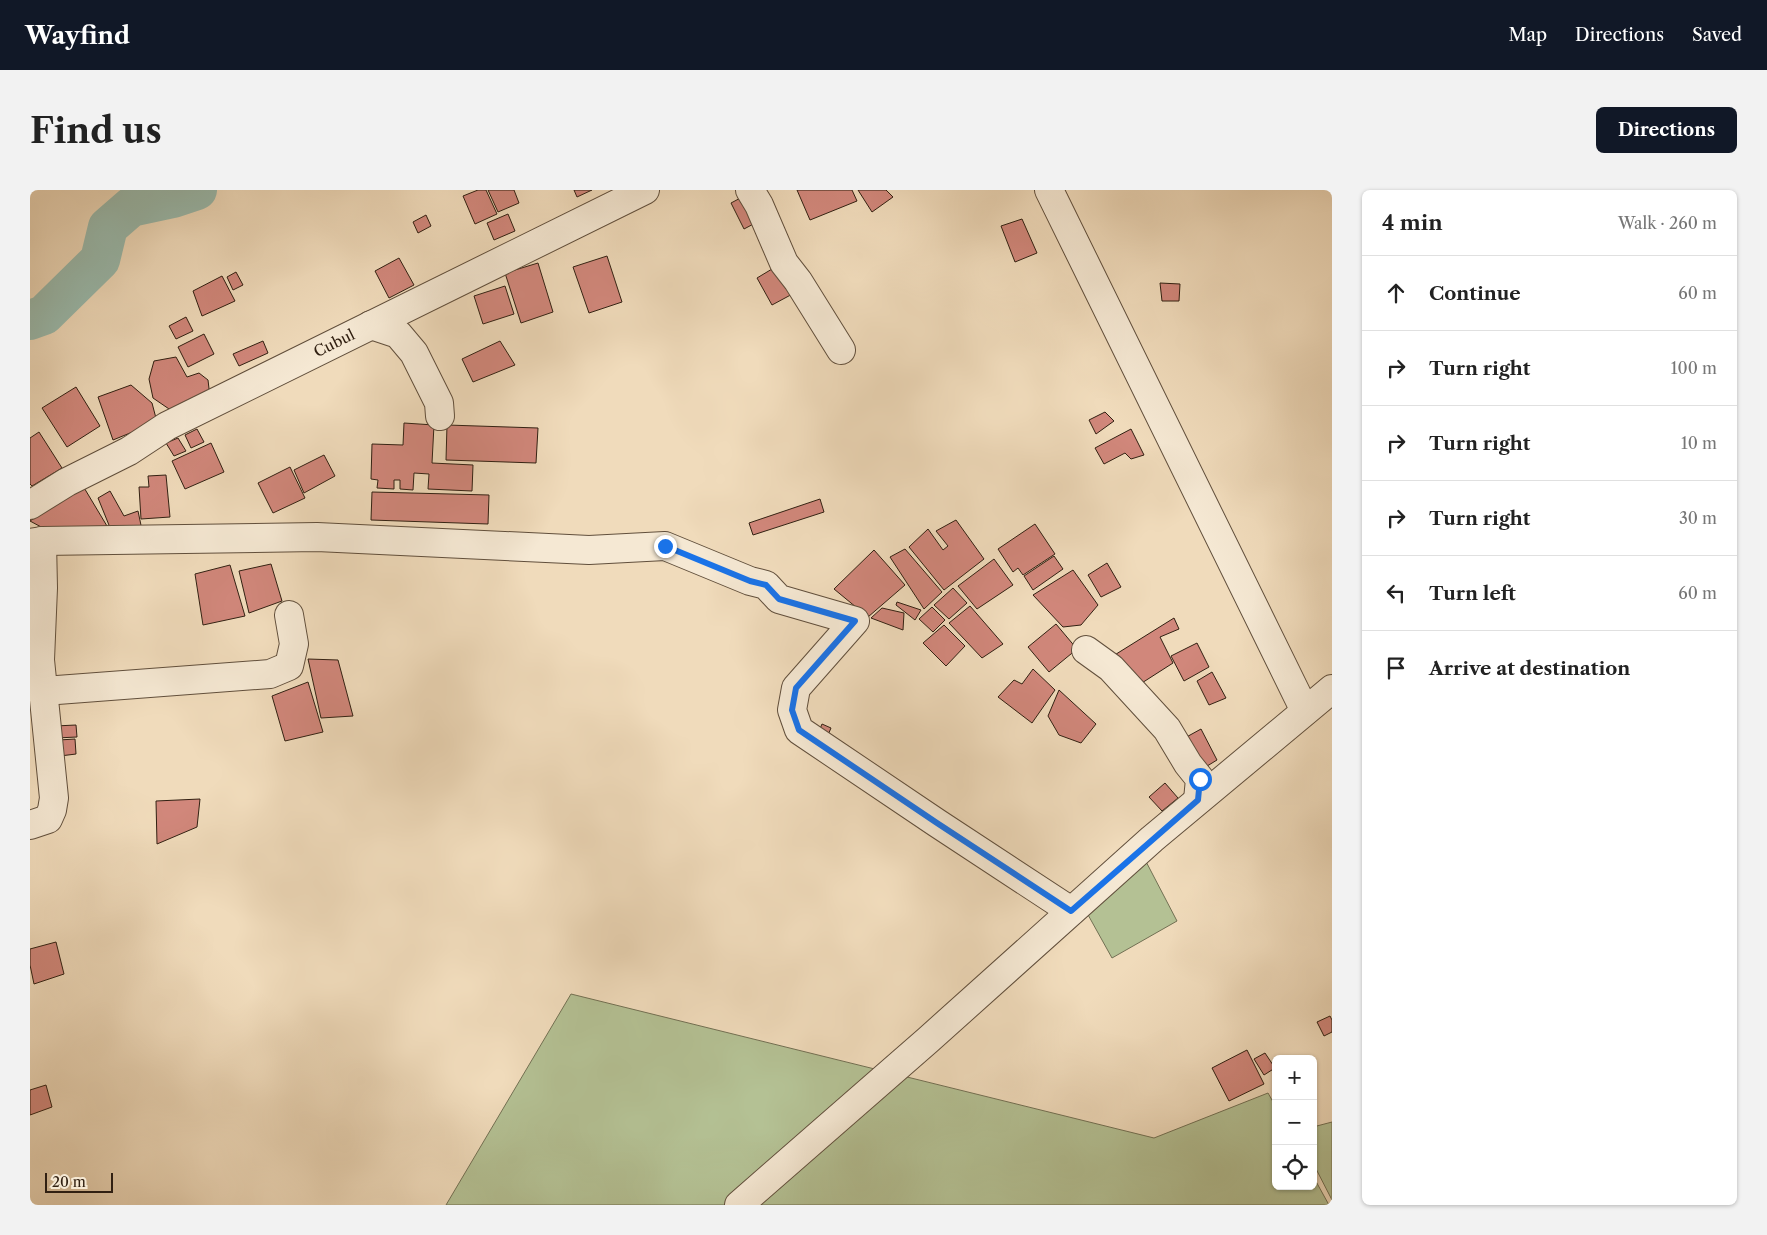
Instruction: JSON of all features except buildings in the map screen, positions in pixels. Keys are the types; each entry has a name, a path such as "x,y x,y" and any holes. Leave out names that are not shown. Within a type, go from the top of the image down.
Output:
{"street":[{"name":"Cubul","path":"30,505 67,482 129,451 166,426 645,190"},
{"path":"750,190 760,205 784,263 798,281 841,350"},
{"path":"1049,190 1305,711"},
{"path":"371,325 398,334 414,352 439,403 440,416"},
{"path":"30,825 48,819 54,798 40,660 43,588 36,542 317,537 589,550 665,546 750,581 766,585 779,599 855,621 796,688 792,710 799,730 1071,911"},
{"path":"44,691 270,674 288,666 294,644 289,615"},
{"path":"1086,650 1110,668 1167,729 1188,764 1200,779 1198,800"},
{"path":"739,1205 1198,800 1332,689"}],"green space":[{"path":"1141,852 1177,921 1112,958 1082,904"},
{"path":"571,994 1154,1138 1268,1093 1272,1100 1272,1190 1317,1190 1317,1183 1329,1205 446,1205"},
{"path":"1332,1122 1332,1200 1317,1171 1317,1126"}],"waterway":[{"path":"30,320 44,315 100,260 108,227 131,207 173,198 197,190"}],"route":[{"path":"665,546 750,581 766,585 779,599 855,621 796,688 792,710 799,730 1071,911 1198,800 1200,779"}]}
